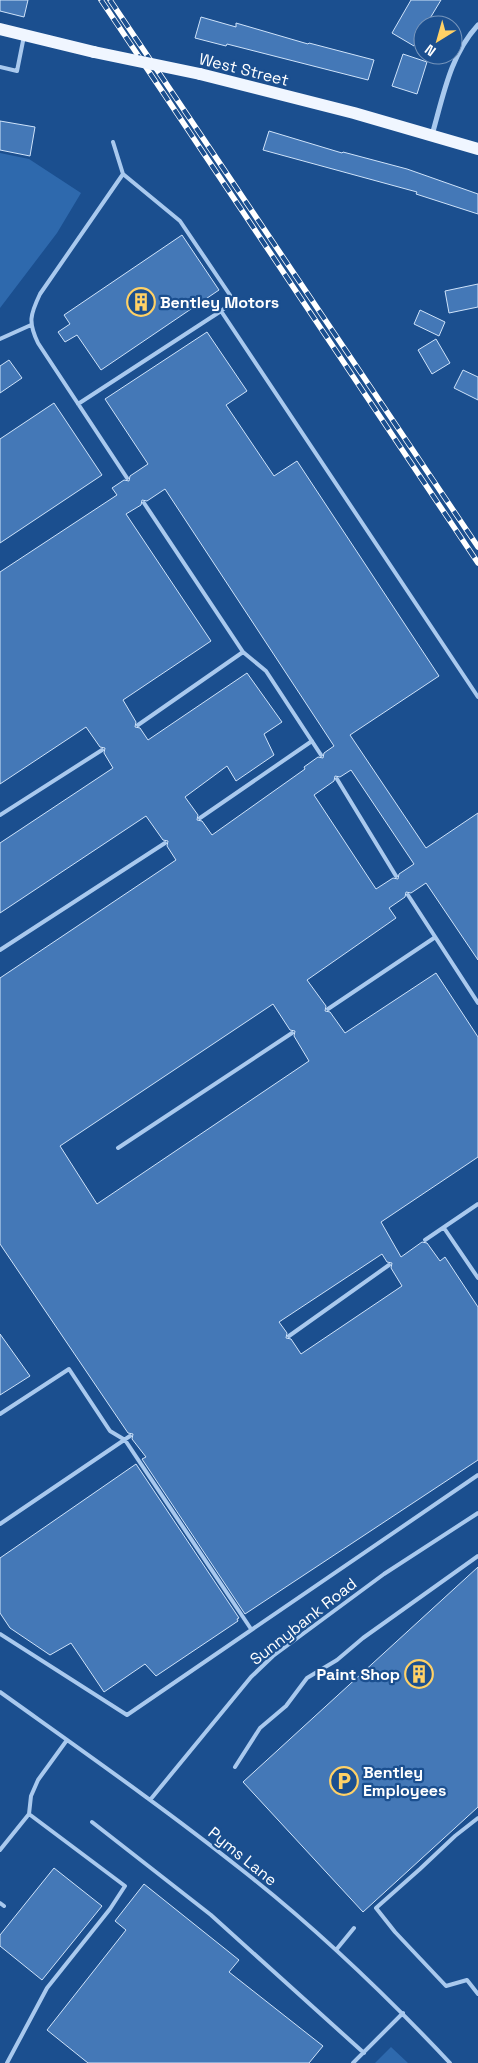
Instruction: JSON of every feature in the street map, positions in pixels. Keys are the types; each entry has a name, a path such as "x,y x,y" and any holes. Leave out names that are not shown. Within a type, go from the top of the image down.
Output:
{"main road":[{"name":"West Street","path":"0,29 94,52 200,74 354,113 478,149"}],"street":[{"path":"432,135 456,58 468,36 478,24"}],"lane":[{"path":"0,67 17,71 25,35"},
{"path":"78,404 234,301 180,221 123,174 113,142"},
{"path":"123,174 40,294 30,314 32,330 38,343 127,478"},
{"path":"221,311 478,697"},
{"path":"0,339 31,325"},
{"path":"144,503 243,652 266,671 321,755"},
{"path":"138,726 243,652"},
{"path":"200,818 312,741"},
{"path":"0,815 102,750"},
{"path":"337,779 396,876"},
{"path":"0,950 165,844"},
{"path":"408,895 434,938 478,1003"},
{"path":"328,1009 434,938"},
{"path":"118,1148 292,1033"},
{"path":"426,1240 478,1204"},
{"path":"444,1228 478,1278"},
{"path":"288,1336 389,1265"},
{"path":"0,1414 69,1368 110,1431 125,1440 251,1629"},
{"path":"0,1524 130,1436"},
{"path":"0,1634 127,1716 251,1629 478,1475"},
{"name":"Sunnybank Road","path":"150,1800 251,1677 273,1656 384,1574 478,1513"},
{"path":"235,1767 260,1728 286,1706 307,1678 336,1660 362,1638 477,1557"},
{"name":"Pyms Lane","path":"0,1692 150,1800 243,1870 336,1950 403,2013 450,2063"},
{"path":"0,1850 28,1814 31,1796 38,1780 66,1740"},
{"path":"6,2063 47,1988 110,1909 125,1886 28,1814"},
{"path":"478,1818 455,1836 376,1908 394,1932 446,1986 467,1980 478,1994"},
{"path":"92,1822 211,1915 364,2053"},
{"path":"336,1950 354,1928"},
{"path":"353,2063 403,2013"}],"shaded area":[{"path":"0,153 29,159 81,193 57,233 0,308"},
{"path":"391,2047 408,2063 375,2063"}],"building":[{"path":"0,0 28,0 24,17 0,11"},
{"path":"411,0 441,0 432,15 413,15 413,45 392,33"},
{"path":"201,17 236,27 236,23 308,44 374,60 368,80 227,44 226,46 195,38"},
{"path":"403,54 413,57 413,65 426,65 417,94 392,86"},
{"path":"0,121 35,127 30,156 0,150"},
{"path":"269,131 342,153 407,169 478,194 478,214 416,194 417,192 263,150"},
{"name":"Bentley Motors","path":"182,235 219,290 101,370 77,335 65,342 58,332 70,324 64,315"},
{"path":"478,284 478,307 449,313 445,291"},
{"path":"420,310 445,322 439,336 414,324"},
{"path":"207,332 247,391 226,405 274,476 297,461 439,676 350,735 426,848 478,813 478,960 426,883 411,893 406,892 405,897 389,908 396,918 307,980 326,1006 325,1011 330,1012 345,1033 436,973 478,1037 478,1157 381,1222 401,1257 422,1242 427,1243 440,1261 445,1257 478,1307 478,1460 245,1614 142,1459 146,1457 132,1439 133,1434 128,1433 0,1244 0,978 176,860 167,846 168,841 163,840 146,816 0,913 0,843 113,768 104,753 105,748 100,747 86,727 0,784 0,572 117,495 112,488 124,480 129,481 130,476 148,464 105,399","holes":["165,489 334,746 324,753 323,758 318,757 304,767 305,769 212,835 202,821 197,820 198,815 185,797 227,766 236,781 274,755 264,734 282,722 247,673 148,740 140,728 135,727 136,722 123,700 211,641 126,514 141,505 142,500 147,501","351,770 414,864 399,874 398,879 393,878 376,889 314,795 334,781 335,776 340,777","273,1004 290,1030 295,1031 294,1036 309,1061 97,1204 60,1146","382,1254 387,1262 392,1263 391,1268 402,1286 301,1354 291,1339 286,1338 287,1333 279,1322"]},
{"path":"436,339 450,363 432,374 418,350"},
{"path":"9,360 22,378 0,393 0,366"},
{"path":"463,370 478,377 478,400 454,388"},
{"path":"54,403 102,475 0,543 0,439"},
{"path":"0,1334 30,1376 0,1395"},
{"path":"136,1464 239,1618 237,1619 238,1621 156,1676 145,1664 104,1692 71,1643 50,1655 10,1628 0,1613 0,1558"},
{"name":"Paint Shop","path":"478,1567 478,1807 363,1912 243,1782"},
{"path":"54,1868 102,1906 42,1980 0,1946 0,1935"},
{"path":"144,1884 239,1960 229,1972 323,2046 309,2063 88,2063 47,2030 126,1930 115,1921"}],"railway":[{"path":"101,0 478,563"},
{"path":"110,0 478,547"}],"place":[{"name":"Bentley Motors","path":"141,302"},
{"name":"Paint Shop","path":"419,1674"},
{"name":"Bentley Employees","path":"344,1781"}]}
